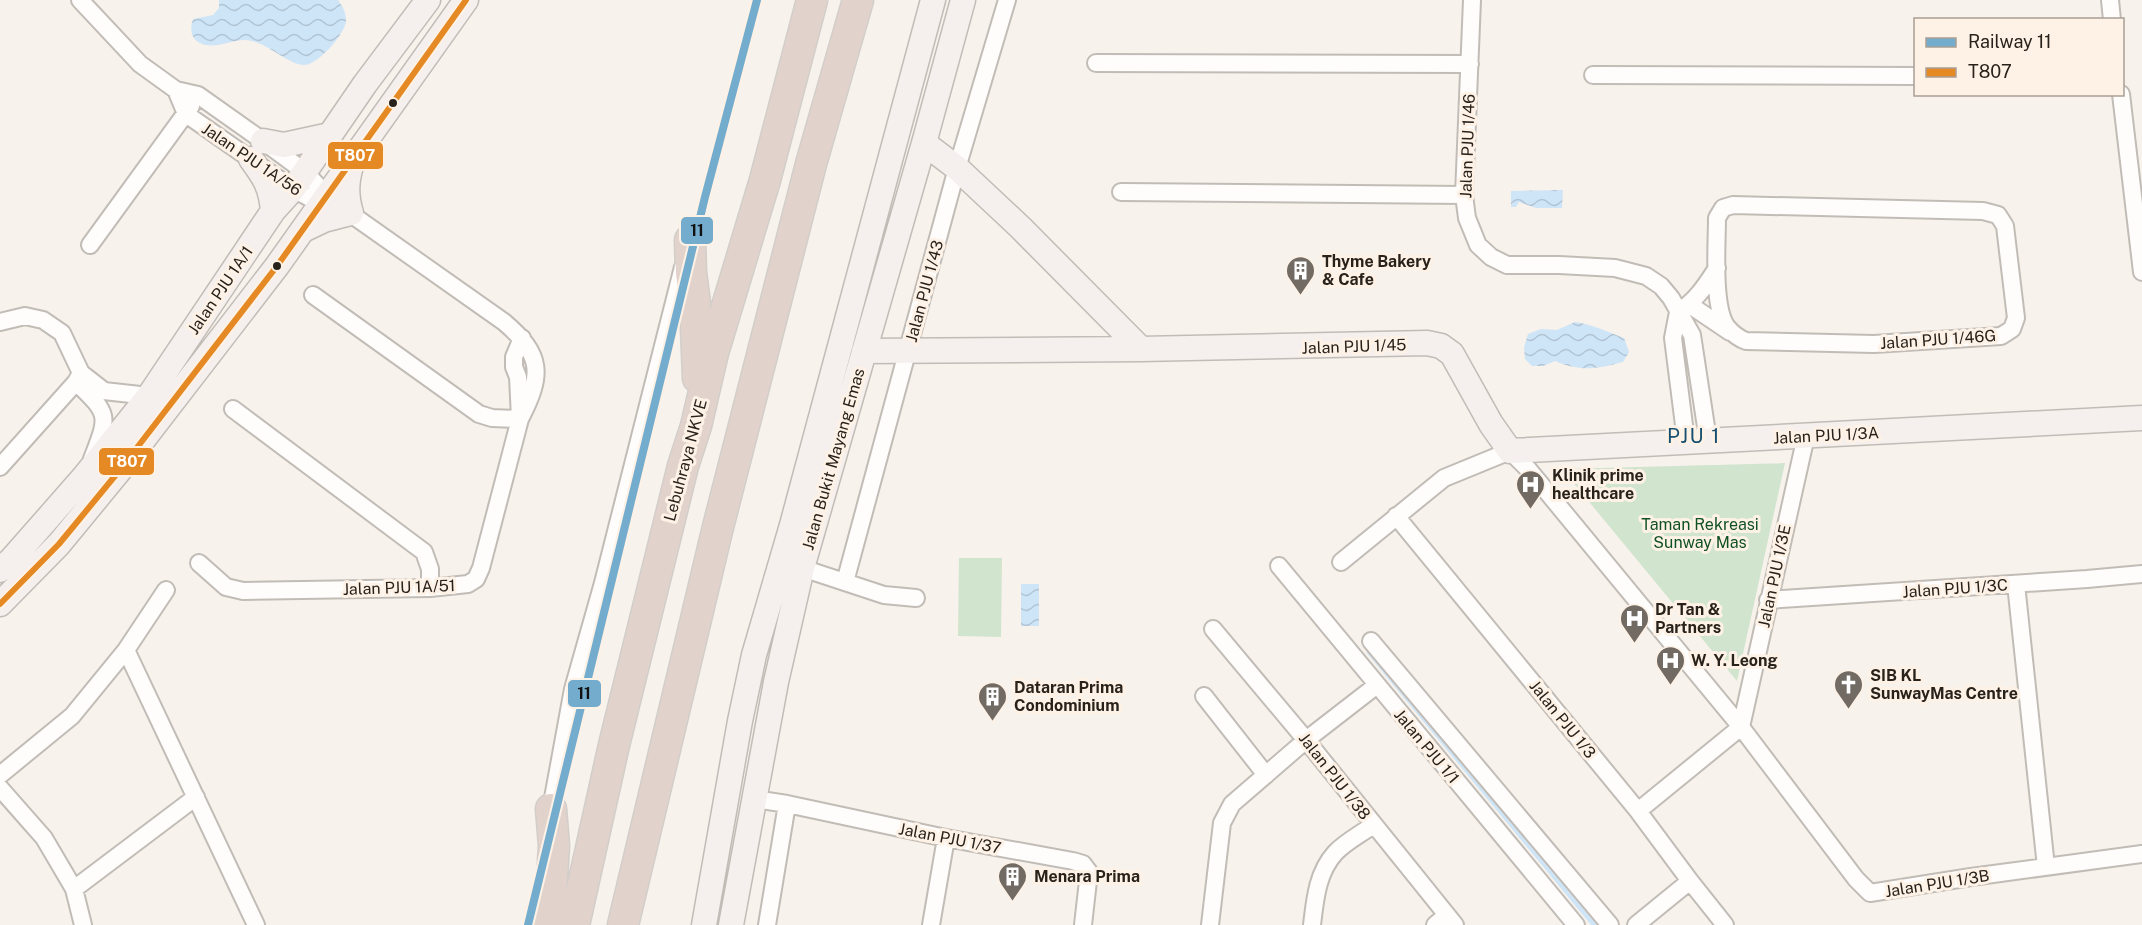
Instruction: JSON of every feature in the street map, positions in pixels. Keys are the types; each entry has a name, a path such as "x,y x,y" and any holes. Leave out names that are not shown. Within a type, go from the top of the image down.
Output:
{"highway":[{"name":"Lebuhraya NKVE","path":"574,925 614,745 682,466 696,426 713,353 765,180 812,0"},
{"path":"623,925 717,531 811,164 858,0"},
{"path":"690,240 698,372 696,426"},
{"path":"549,925 554,846 551,809"}],"main road":[{"name":"Jalan PJU 1A/1","path":"0,570 84,477 149,396 273,211 299,180 428,0"},
{"name":"Jalan PJU 1A/1","path":"0,603 58,544 119,471 303,230 333,203 353,158 466,0"},
{"name":"Jalan Bukit Mayang Emas","path":"704,925 754,655 792,525 933,0"},
{"name":"Jalan Bukit Mayang Emas","path":"731,925 776,682 802,568 963,0"},
{"path":"273,211 271,192 257,150 330,135"},
{"path":"924,142 957,168 1141,350"},
{"name":"Jalan PJU 1/45","path":"864,351 1141,350 1427,343 1441,345 1452,354 1491,424 1510,451"},
{"name":"Jalan PJU 1/3A","path":"1510,451 2142,418"},
{"path":"754,655 773,621 787,581 802,568 796,561 792,550 792,525"},
{"path":"722,831 734,808 745,801 754,800"}],"street":[{"path":"80,0 140,64 176,90"},
{"name":"Jalan PJU 1/43","path":"845,582 957,168 1007,0"},
{"name":"Jalan PJU 1/46","path":"1473,0 1464,195 1467,218 1478,245 1491,257 1507,265 1615,268 1646,276 1666,292 1684,309 1692,335 1697,441"},
{"path":"2110,0 2112,18"},
{"path":"1096,63 1470,64"},
{"path":"1593,75 1914,76"},
{"name":"Jalan PJU 1A/56","path":"176,90 198,95 257,150 504,322 522,338 534,355 536,376 532,397 520,419"},
{"name":"Jalan PJU 1A/56","path":"176,90 186,114 257,150"},
{"path":"90,245 198,95"},
{"path":"2121,96 2142,272"},
{"path":"1121,192 1464,195"},
{"name":"Jalan PJU 1/46G","path":"1733,205 1983,211 1998,215 2005,226 2016,318 2012,329 2001,336 1874,344 1746,341 1733,333 1723,319 1718,293 1717,267 1717,218 1723,208 1733,205"},
{"path":"551,809 573,689 603,583 690,240"},
{"path":"1717,267 1704,288 1684,309 1733,333"},
{"path":"314,295 479,414 492,418 520,419"},
{"path":"0,322 25,316 43,320 62,333 79,377 105,415 102,432 84,477"},
{"path":"79,377 104,392 149,396"},
{"path":"0,468 79,377"},
{"path":"233,409 424,552 430,569 430,588"},
{"name":"Jalan PJU 1A/51","path":"199,563 226,587 243,591 430,588 468,584 476,579 481,568 520,419"},
{"name":"Jalan PJU 1/3E","path":"1741,727 1806,436"},
{"path":"1341,562 1444,478 1510,451 1529,470 1741,727 1638,812"},
{"name":"Jalan PJU 1/3","path":"1396,516 1638,812 1725,925"},
{"name":"Jalan PJU 1/1","path":"1279,566 1576,925"},
{"path":"802,568 884,595 916,598"},
{"name":"Jalan PJU 1/3C","path":"1768,600 2142,574"},
{"path":"2016,584 2046,867"},
{"path":"0,775 72,716 126,650 166,590"},
{"name":"Jalan PJU 1/38","path":"1213,629 1306,740 1445,922"},
{"name":"Jalan PJU 1/1","path":"1371,641 1610,925"},
{"path":"126,650 255,925"},
{"path":"1210,925 1222,823 1232,804 1306,740 1377,685"},
{"path":"1204,696 1266,775"},
{"name":"Jalan PJU 1/3B","path":"1741,727 1856,879 1870,893 2142,854"},
{"path":"0,788 44,838 74,889 83,925"},
{"path":"74,889 196,797"},
{"name":"Jalan PJU 1/37","path":"754,800 787,804 1083,864 1089,872 1083,925"},
{"path":"766,925 787,804"},
{"path":"1312,925 1317,887 1324,867 1335,852 1373,825"},
{"path":"931,925 946,838"},
{"path":"1636,925 1690,881"}],"green space":[{"name":"Taman Rekreasi Sunway Mas","path":"1785,463 1737,681 1562,469"},
{"path":"959,558 1002,558 1001,637 958,636"}],"water":[{"path":"219,0 338,0 344,10 346,21 341,33 323,55 310,64 297,64 253,41 240,40 205,45 197,41 192,32 193,19 213,15 219,8"},
{"path":"1563,190 1562,208 1536,208 1519,202 1516,207 1511,207 1511,191"},
{"path":"1575,322 1624,338 1629,352 1623,362 1581,368 1555,361 1543,366 1532,366 1525,359 1524,347 1528,334 1541,329 1557,330"},
{"path":"1021,584 1039,584 1039,626 1021,626"}],"waterway":[{"path":"1369,652 1594,925"}],"rail line":[{"name":"11","path":"528,925 705,197 757,0"}],"transit line":[{"name":"T807","path":"0,604 59,544 119,471 277,266 466,0"}],"place":[{"name":"Thyme Bakery & Cafe","path":"1301,296"},
{"name":"Klinik prime healthcare","path":"1531,510"},
{"name":"Dr Tan & Partners","path":"1634,644"},
{"name":"W. Y. Leong","path":"1670,686"},
{"name":"SIB KL SunwayMas Centre","path":"1849,710"},
{"name":"Dataran Prima Condominium","path":"993,722"},
{"name":"Menara Prima","path":"1013,902"}],"district":[{"name":"PJU 1","path":"1694,436"}]}
